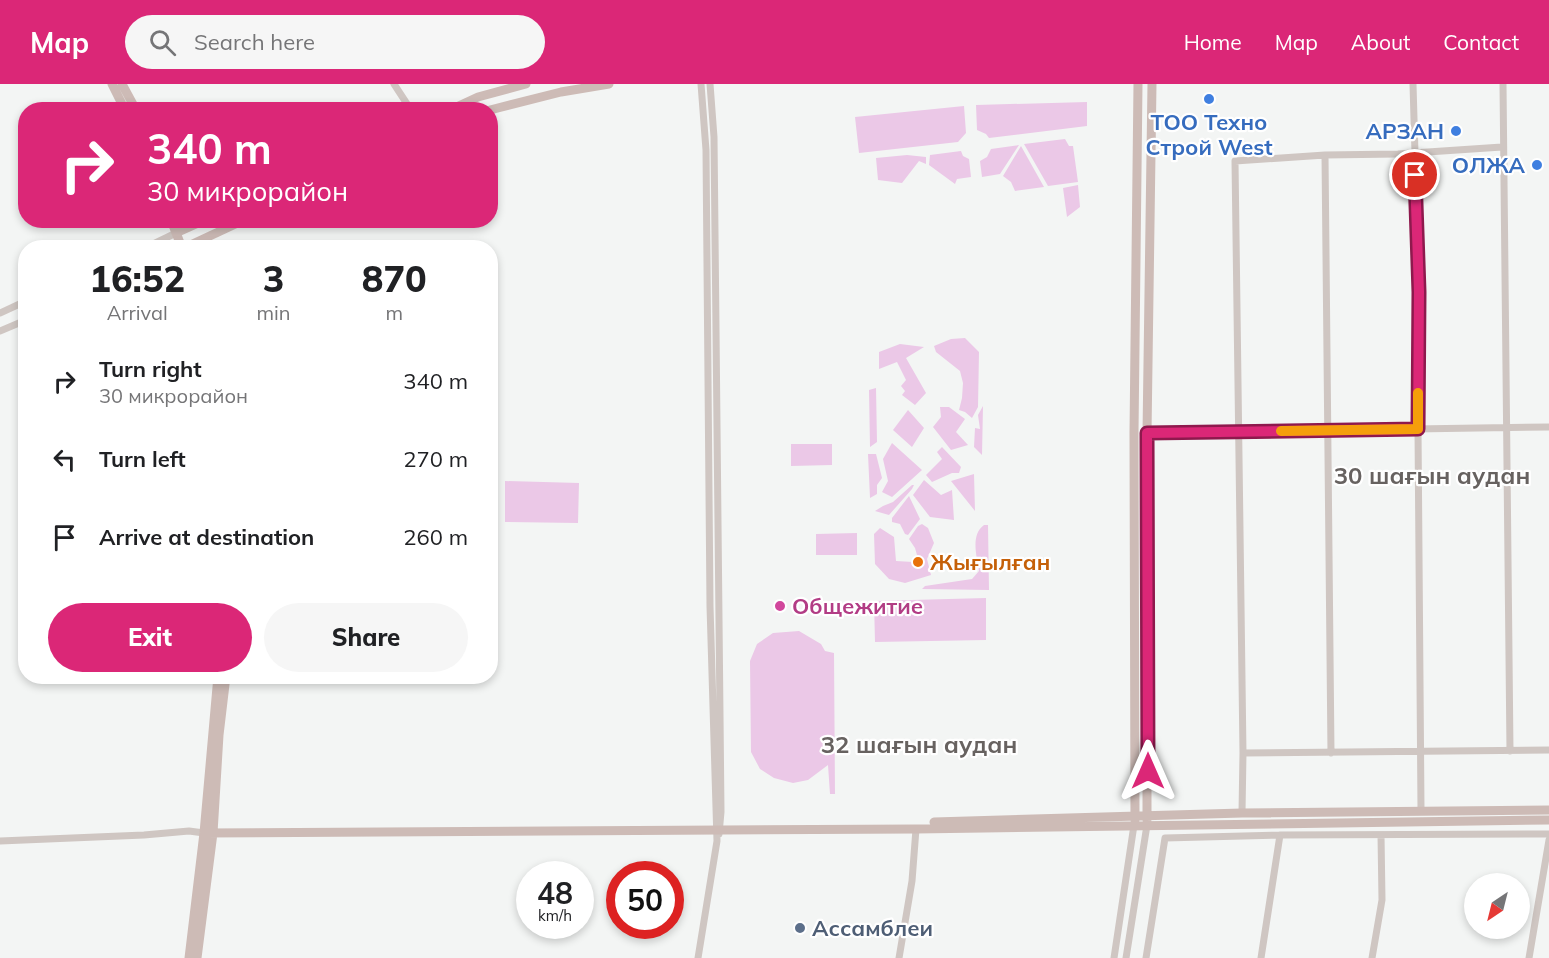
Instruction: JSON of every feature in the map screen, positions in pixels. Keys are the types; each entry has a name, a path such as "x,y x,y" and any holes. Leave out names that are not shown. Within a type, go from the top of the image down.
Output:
{"main road":[{"path":"112,84 121,102"},
{"path":"122,84 132,102"},
{"path":"467,102 526,84"},
{"path":"498,107 560,88 609,84"},
{"path":"1135,821 1134,422 1138,84"},
{"path":"1147,820 1147,433 1152,84"},
{"path":"202,240 227,228"},
{"path":"189,958 209,830 218,684"},
{"path":"197,958 225,684"},
{"path":"718,827 916,829 1135,821 1242,813 1549,810"},
{"path":"1147,820 1192,825 1549,820"},
{"path":"209,830 490,830 1135,821"}],"street":[{"path":"394,84 406,102"},
{"path":"702,84 706,150 710,606 718,827"},
{"path":"698,958 718,827 714,137 710,84"},
{"path":"1413,84 1419,292 1421,810"},
{"path":"1503,84 1510,751"},
{"path":"1242,813 1235,161 1502,147"},
{"path":"1325,155 1331,753"},
{"path":"159,240 179,228"},
{"path":"0,313 18,305"},
{"path":"0,331 18,323"},
{"path":"1147,433 1549,427"},
{"path":"1243,753 1549,750"},
{"path":"1126,958 1147,820"},
{"path":"1114,958 1135,821"},
{"path":"1192,825 1193,837"},
{"path":"898,958 912,881 916,829"},
{"path":"0,841 209,830"},
{"path":"1146,958 1166,838 1280,835 1549,834"},
{"path":"1261,958 1280,835"},
{"path":"1372,958 1382,900 1382,835"},
{"path":"1529,958 1549,840"}],"shaded area":[{"path":"1087,102 1087,126 989,138 977,130 976,105"},
{"path":"964,106 966,133 958,142 859,153 855,117"},
{"path":"1065,139 1069,146 1073,146 1078,182 1048,186 1024,144"},
{"path":"1019,145 1000,174 982,177 980,161 987,157 991,149"},
{"path":"1021,146 1044,187 1015,191 1011,182 1003,176"},
{"path":"961,151 963,156 969,159 971,177 957,179 955,184 929,165 930,155"},
{"path":"907,155 926,157 926,164 919,161 902,183 878,180 876,158"},
{"path":"1078,185 1080,207 1067,217 1063,188"},
{"path":"965,338 979,352 978,407 972,418 959,410 963,383 960,371 936,352 934,346 951,339"},
{"path":"900,344 924,347 906,358 926,393 915,405 902,395 905,391 901,386 906,380 897,362 879,369 879,352"},
{"path":"876,388 877,442 870,447 869,390"},
{"path":"983,406 982,455 974,447 975,428 980,429 978,415"},
{"path":"940,407 949,407 965,419 956,432 968,445 951,450 933,427 941,417"},
{"path":"908,410 924,428 912,447 893,430"},
{"path":"892,443 922,470 892,497 882,492 888,481 883,459"},
{"path":"791,444 832,444 832,465 791,466"},
{"path":"942,447 961,467 959,473 952,473 932,482 926,475 942,459 937,452"},
{"path":"868,454 876,454 882,478 877,485 877,494 870,498"},
{"path":"974,474 975,511 951,481"},
{"path":"924,480 941,495 952,490 954,520 930,517 913,495"},
{"path":"505,481 579,483 578,523 505,522"},
{"path":"914,485 912,489 889,515 875,511 893,502"},
{"path":"909,496 920,519 908,535 905,534 900,524 892,522 892,518"},
{"path":"922,524 928,528 934,543 927,559 931,575 905,583 889,579 875,564 874,534 880,528 894,537 896,561 913,562 917,555 909,539"},
{"path":"984,525 988,525 989,590 922,589 925,586 972,579 979,571 976,540 977,534"},
{"path":"857,533 857,555 816,555 816,534"},
{"path":"986,598 986,640 875,642 874,601"},
{"path":"799,631 821,644 825,651 834,653 835,794 830,794 828,765 808,780 793,783 774,778 760,769 751,752 750,661 757,644 773,633"}],"slow traffic":[{"path":"1281,431 1418,429 1418,393"}],"place":[{"name":"ТОО Техно Строй West","path":"1209,99"},
{"name":"АРЗАН","path":"1456,131"},
{"name":"ОЛЖА","path":"1537,165"},
{"name":"Жығылған","path":"918,562"},
{"name":"Общежитие","path":"780,606"},
{"name":"Ассамблеи","path":"800,928"}],"district":[{"name":"30 шағын аудан","path":"1432,476"},
{"name":"32 шағын аудан","path":"919,745"}],"route":[{"path":"1148,771 1147,433 1418,429 1419,292 1415,175"}]}
